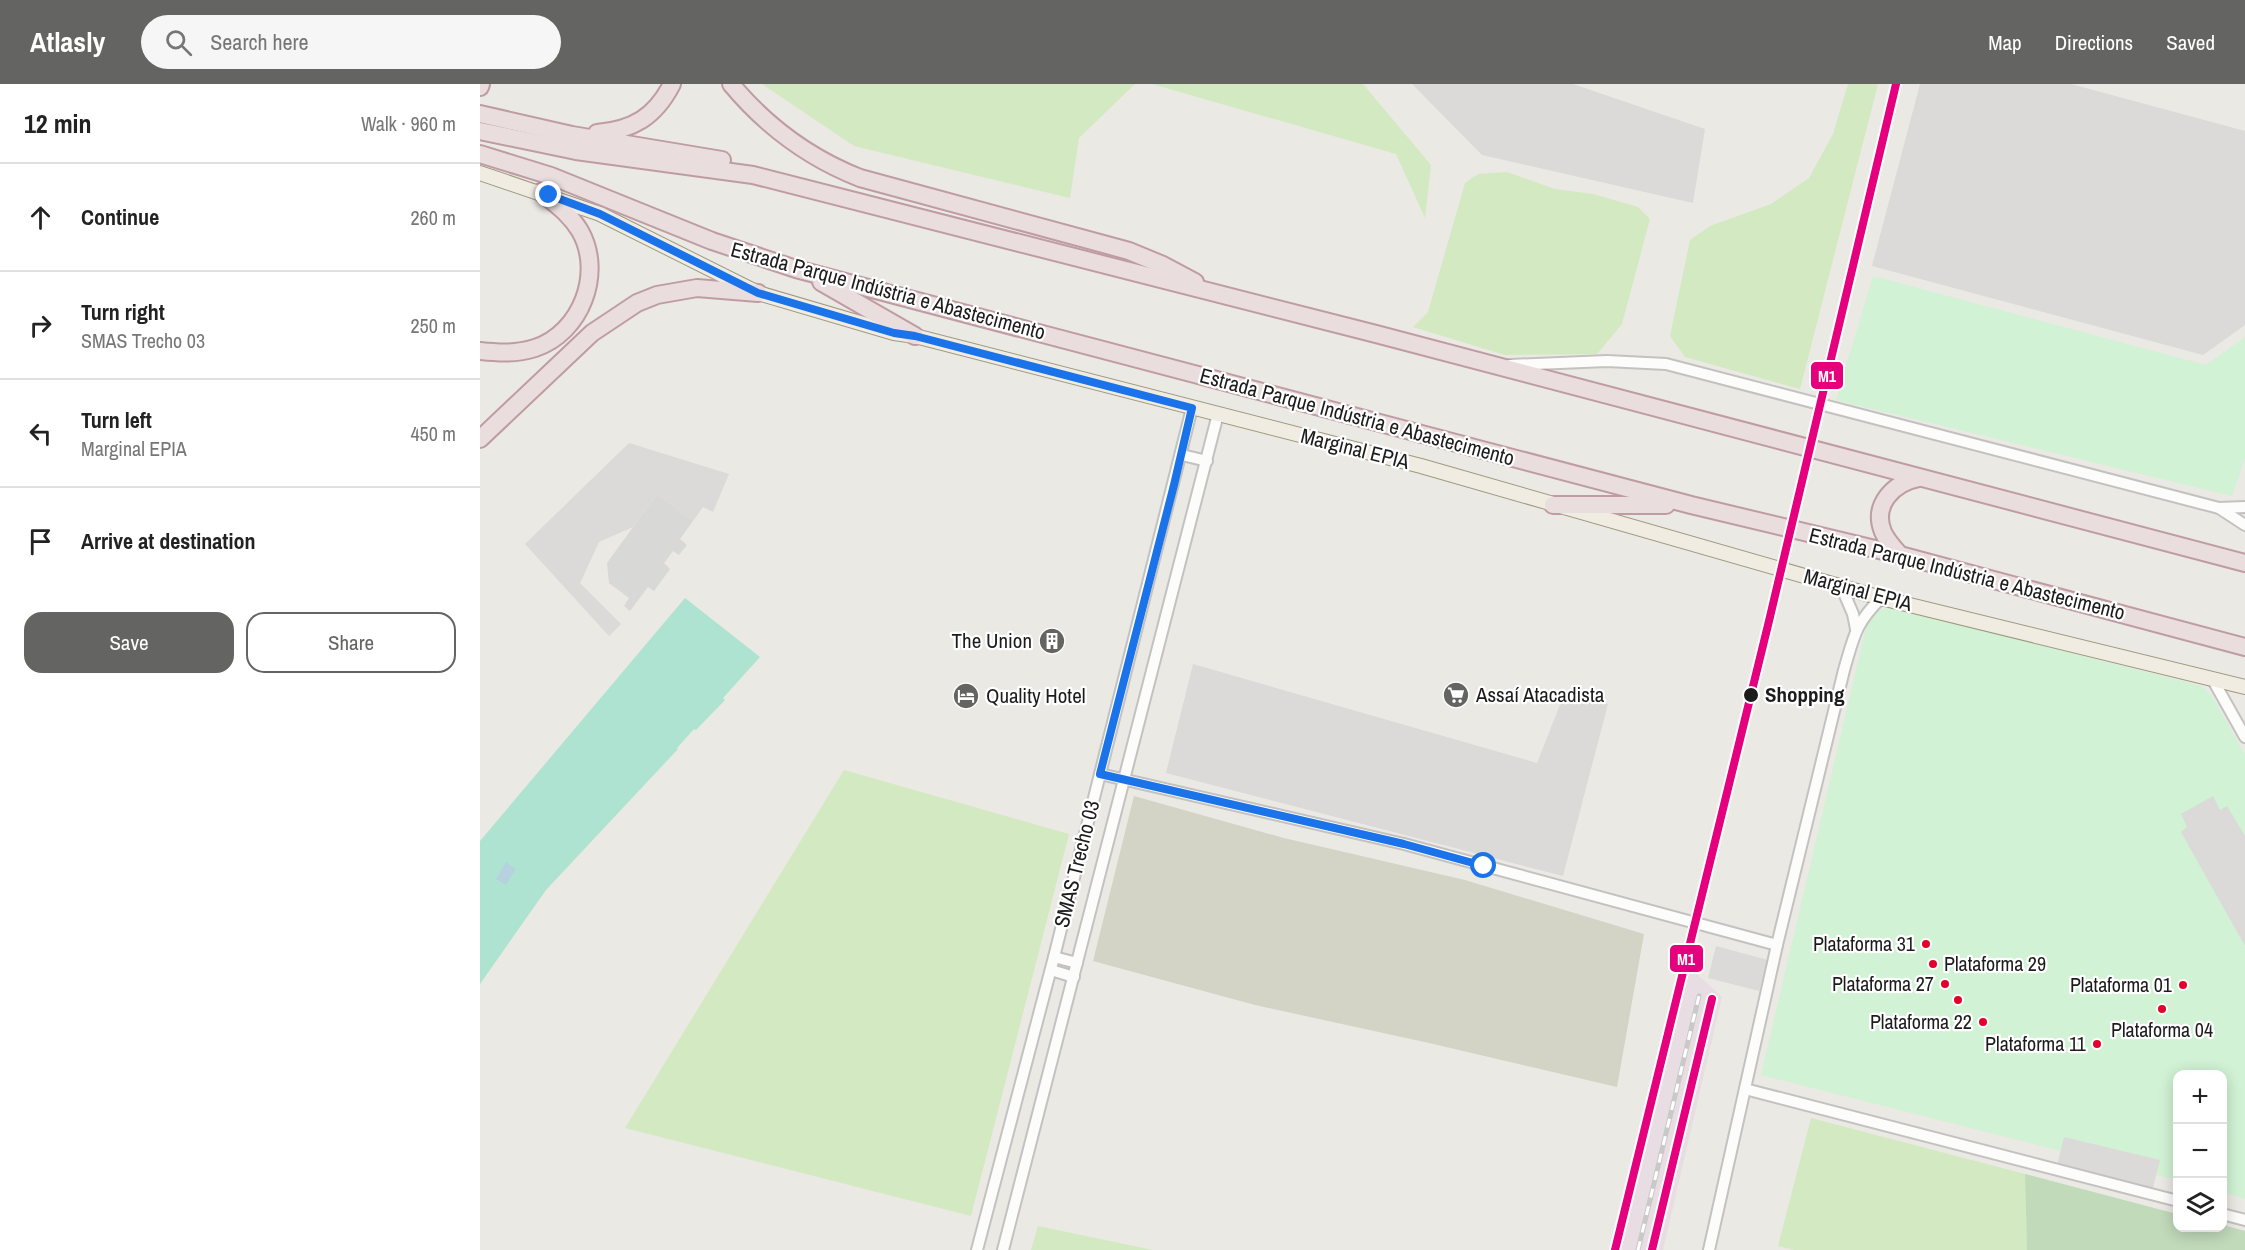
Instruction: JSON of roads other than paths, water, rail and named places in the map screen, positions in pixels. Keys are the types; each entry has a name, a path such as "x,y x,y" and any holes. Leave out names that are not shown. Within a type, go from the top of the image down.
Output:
{"highway":[{"path":"572,135 620,130 633,125 655,108 665,97 672,84"},
{"path":"731,84 759,114 797,147 833,168 860,178 1129,251 1163,265 1217,295"},
{"path":"480,114 572,135 709,157 733,164 753,175"},
{"path":"480,131 576,151 753,175 1376,334 2245,563"},
{"name":"Estrada Parque Indústria e Abastecimento","path":"480,154 551,176 712,241 796,269 1691,505 1900,555 2245,647"},
{"path":"545,194 600,195"},
{"path":"480,351 516,353 544,344 555,338 571,322 587,293 590,274 589,258 581,233 569,216 545,194"},
{"path":"796,269 915,336"},
{"path":"480,439 592,333 638,303 657,295 697,288 758,293"},
{"path":"1900,555 1883,533 1880,520 1881,508 1895,487 1919,478"},
{"path":"1553,505 1691,505"}],"main road":[{"name":"Marginal EPIA","path":"480,173 600,214 758,293 894,333 915,336 1421,466 1881,598 2245,687"}],"street":[{"path":"1491,365 1607,361 1666,364 2219,508 2245,507"},
{"name":"SMAS Trecho 03","path":"977,1250 1051,970 1192,408"},
{"name":"SMAS Trecho 03","path":"1003,1250 1218,414"},
{"path":"1182,455 1207,461"},
{"path":"2219,508 2245,525"},
{"path":"1841,586 1853,614 1856,629"},
{"path":"1709,1250 1821,757 1856,629 1869,610 1881,598"},
{"path":"2213,680 2245,737"},
{"path":"1100,774 1404,844 1777,945"},
{"path":"1054,957 1077,963"},
{"path":"1051,970 1074,977"},
{"path":"1745,1089 2173,1200"},
{"path":"2227,1215 2245,1220"}],"water":[{"path":"506,862 516,869 506,885 496,879"}],"railway":[{"path":"1638,1250 1699,996"},
{"path":"1652,1250 1712,999"}],"place":[{"name":"The Union","path":"1052,641"},
{"name":"Assaí Atacadista","path":"1456,695"},
{"name":"Shopping","path":"1751,695"},
{"name":"Quality Hotel","path":"966,696"},
{"name":"Plataforma 31","path":"1926,944"},
{"name":"Plataforma 29","path":"1933,964"},
{"name":"Plataforma 27","path":"1945,984"},
{"name":"Plataforma 01","path":"2183,985"},
{"name":"Plataforma 04","path":"2162,1009"},
{"name":"Plataforma 22","path":"1983,1022"},
{"name":"Plataforma 11","path":"2097,1044"}]}
